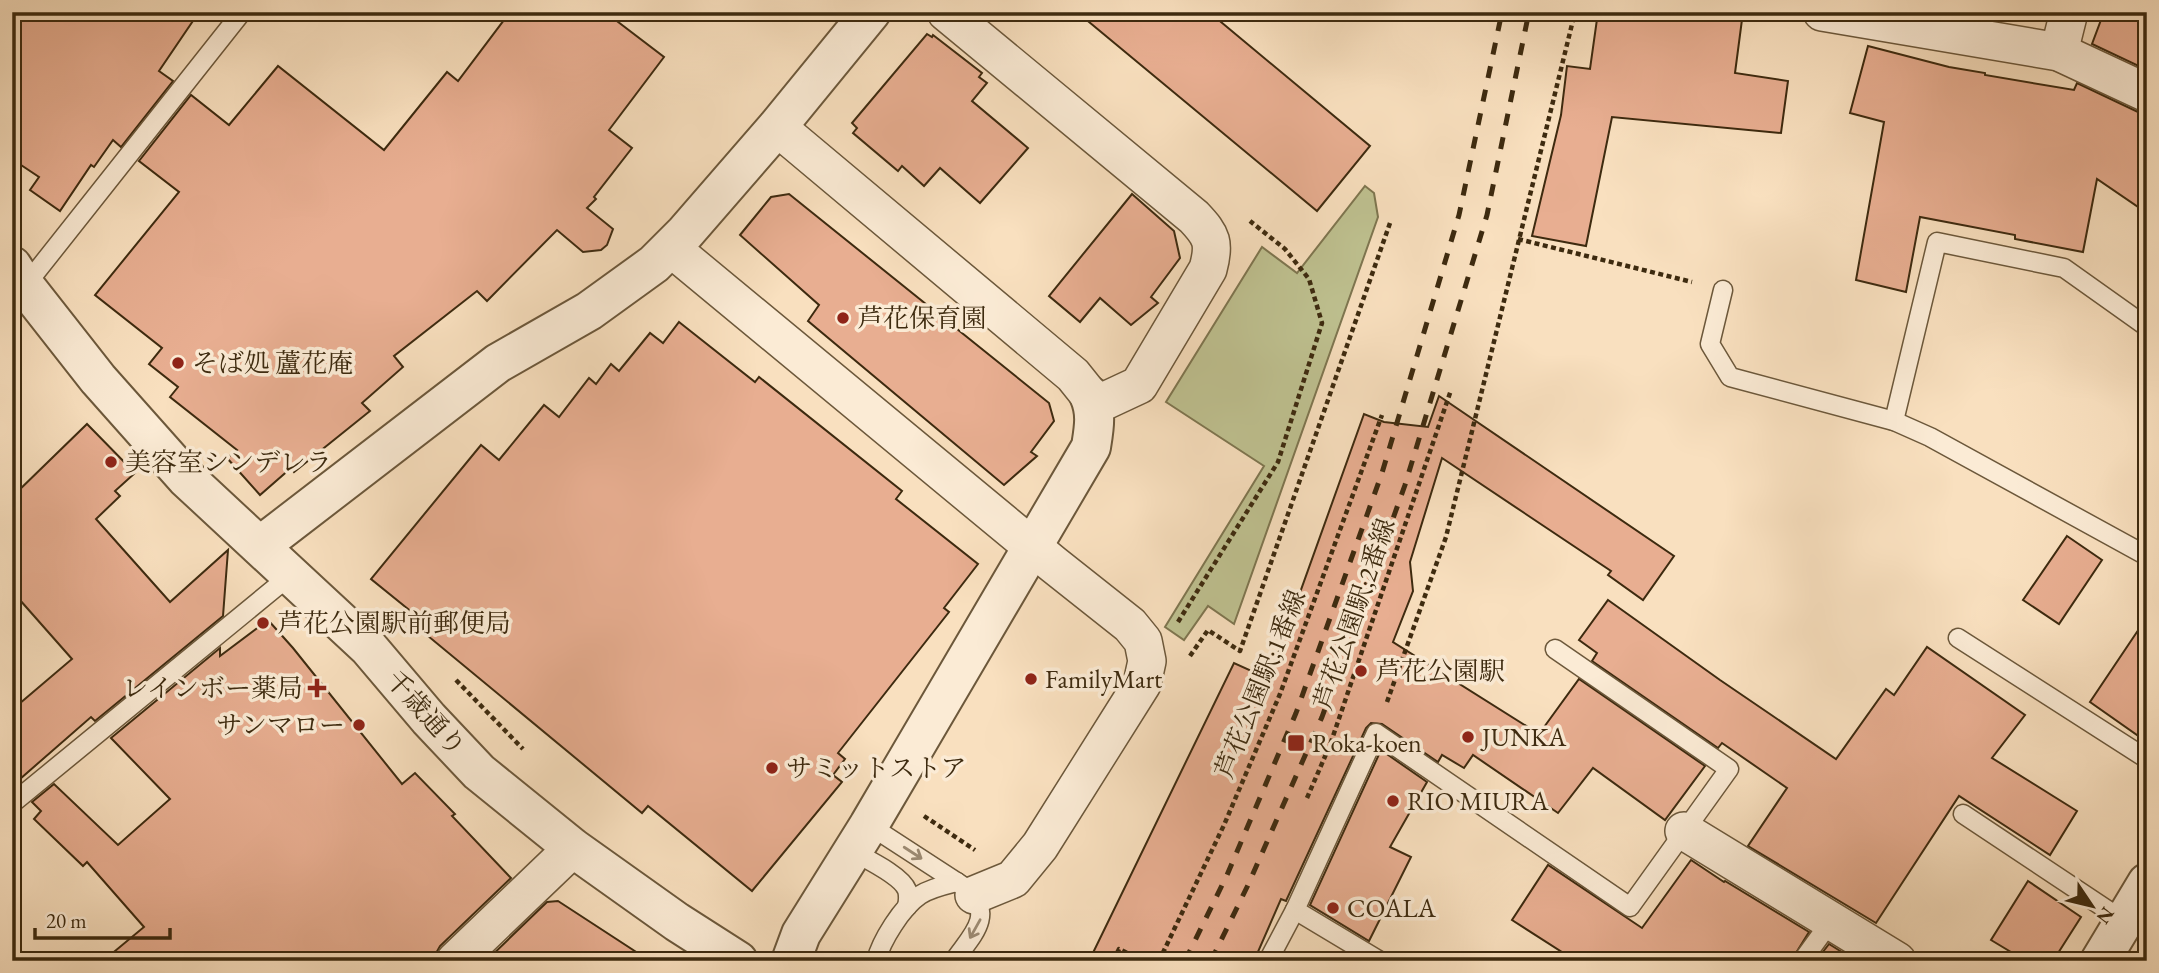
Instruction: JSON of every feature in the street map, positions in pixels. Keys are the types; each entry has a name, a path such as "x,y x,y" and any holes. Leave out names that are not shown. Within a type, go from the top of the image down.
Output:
{"street":[{"path":"260,546 468,384 498,363 589,311 654,264 777,127 872,12"},
{"path":"946,12 1194,216 1209,234 1213,251 1208,269 1139,386 1091,401"},
{"path":"1822,12 2059,52 2147,93"},
{"path":"2059,52 2068,12"},
{"path":"777,127 1073,375 1091,401 1095,421 1091,447 861,838 801,934 791,961"},
{"path":"671,248 1130,625 1143,641 1147,661 1142,684 1040,846 1013,879 965,888"},
{"name":"千歳通り","path":"19,276 98,379 186,478 368,647 429,719 479,772 573,848 677,922 738,961"},
{"path":"1684,831 1896,961"},
{"path":"455,961 573,848"},
{"path":"2100,961 2147,883"}],"lane":[{"path":"19,276 242,12"},
{"path":"1894,421 1937,242 2064,268 2147,327"},
{"path":"1723,290 1710,344 1730,377 1894,421 1930,437 2147,556"},
{"path":"13,802 292,574"},
{"path":"1958,638 2147,759"},
{"path":"1268,961 1295,910 1376,733 1630,907 1728,769 1555,649"},
{"path":"1963,814 2124,922"},
{"path":"861,838 965,888 980,903 982,912 979,925 954,961"},
{"path":"861,838 904,886 908,893 907,907"},
{"path":"876,961 880,946 907,907 919,896 965,888"},
{"path":"1295,910 1380,961"},
{"path":"1802,961 1831,921"}],"path":[{"path":"1376,733 1446,537 1576,12"},
{"path":"1181,653 1186,662 1208,630 1240,651 1390,223"},
{"path":"1518,239 1723,290"},
{"name":"芦花公園駅;2番線","path":"1304,804 1330,745 1451,390"},
{"name":"芦花公園駅;1番線","path":"1158,961 1224,825 1280,694 1382,415"},
{"path":"448,671 525,751"},
{"path":"1113,961 1119,949 1144,961"}],"green space":[{"path":"1365,186 1374,193 1378,217 1234,624 1208,606 1184,640 1165,627 1264,466 1166,402 1262,247 1297,273"}],"building":[{"path":"12,12 199,12 159,71 173,81 121,147 113,140 94,167 91,165 60,211 30,190 39,177 12,159"},
{"path":"510,12 605,12 664,57 609,130 632,148 587,208 613,229 607,245 601,250 583,252 557,230 487,301 477,291 394,356 403,367 362,403 370,411 294,472 291,468 260,495 227,458 237,450 170,397 178,387 149,364 162,348 95,295 179,192 139,161 191,95 229,125 278,66 384,150 447,72 458,81"},
{"path":"1077,12 1209,12 1370,146 1317,211"},
{"path":"1598,12 1743,12 1735,73 1788,81 1781,133 1612,117 1586,246 1532,236 1561,115 1567,66 1590,69"},
{"path":"2104,12 2147,12 2147,70 2092,44"},
{"path":"927,34 932,37 933,35 982,73 979,77 987,83 972,101 1028,148 980,203 940,168 924,186 902,166 898,171 853,133 857,128 852,123"},
{"path":"1868,46 1985,75 2074,90 2077,83 2147,114 2147,213 2097,179 2083,252 2015,239 2015,235 1920,217 1906,292 1856,280 1884,122 1850,113"},
{"path":"789,194 1049,403 1054,421 1031,452 1037,456 1004,485 808,321 819,305 740,235 771,197"},
{"path":"1132,194 1174,231 1180,258 1151,297 1158,303 1131,325 1100,298 1080,322 1049,296"},
{"path":"679,322 755,382 759,377 902,491 896,499 978,564 944,608 949,612 838,753 845,759 833,775 842,782 752,891 648,806 642,813 428,636 434,630 371,579 481,445 499,460 544,405 559,417 589,378 596,384 611,364 619,371 650,333 663,343"},
{"path":"1439,396 1674,556 1643,600 1608,575 1611,571 1442,458 1410,562 1413,591 1393,642 1539,734 1579,679 1705,766 1665,820 1593,768 1558,813 1473,755 1464,768 1442,755 1438,762 1382,724 1371,723 1366,728 1286,901 1281,899 1254,961 1089,961 1234,663 1269,679 1364,414 1384,422 1428,427"},
{"path":"87,424 135,473 115,491 120,496 96,519 170,602 228,550 223,616 95,721 91,717 12,786 12,710 72,659 12,591 12,497"},
{"path":"2067,536 2102,560 2059,624 2023,600"},
{"path":"1608,600 1836,759 1886,689 1894,695 1927,647 2025,715 1992,758 2077,811 2050,855 1959,796 1876,923 1748,846 1787,788 1722,743 1718,748 1592,661 1597,653 1579,640"},
{"path":"2147,617 2147,742 2090,702"},
{"path":"268,620 402,784 415,773 511,878 440,946 435,961 103,961 144,927 87,862 83,866 34,819 41,811 32,802 54,784 118,845 170,799 111,738 220,648 220,656"},
{"path":"1381,750 1427,782 1390,847 1411,857 1369,941 1310,905"},
{"path":"1691,860 1809,932 1791,961 1576,961 1512,920 1548,865 1642,928"},
{"path":"2028,881 2081,917 2053,961 2026,961 1991,940"},
{"path":"558,901 650,961 486,961 547,902"},
{"path":"1829,944 1853,959 1852,961 1816,961"}],"railway":[{"path":"1185,961 1227,875 1296,713 1382,473 1459,215 1502,12"},
{"path":"1211,961 1248,885 1322,717 1405,485 1487,215 1529,12"}],"place":[{"name":"芦花保育園","path":"843,318"},
{"name":"そば処 蘆花庵","path":"178,363"},
{"name":"美容室シンデレラ","path":"111,462"},
{"name":"芦花公園駅前郵便局","path":"263,623"},
{"name":"芦花公園駅","path":"1361,671"},
{"name":"FamilyMart","path":"1031,679"},
{"name":"レインボー薬局","path":"317,688"},
{"name":"サンマロー","path":"359,725"},
{"name":"JUNKA","path":"1468,737"},
{"name":"Roka-koen","path":"1296,743"},
{"name":"サミットストア","path":"772,768"},
{"name":"RIO MIURA","path":"1393,801"},
{"name":"COALA","path":"1333,908"}]}
